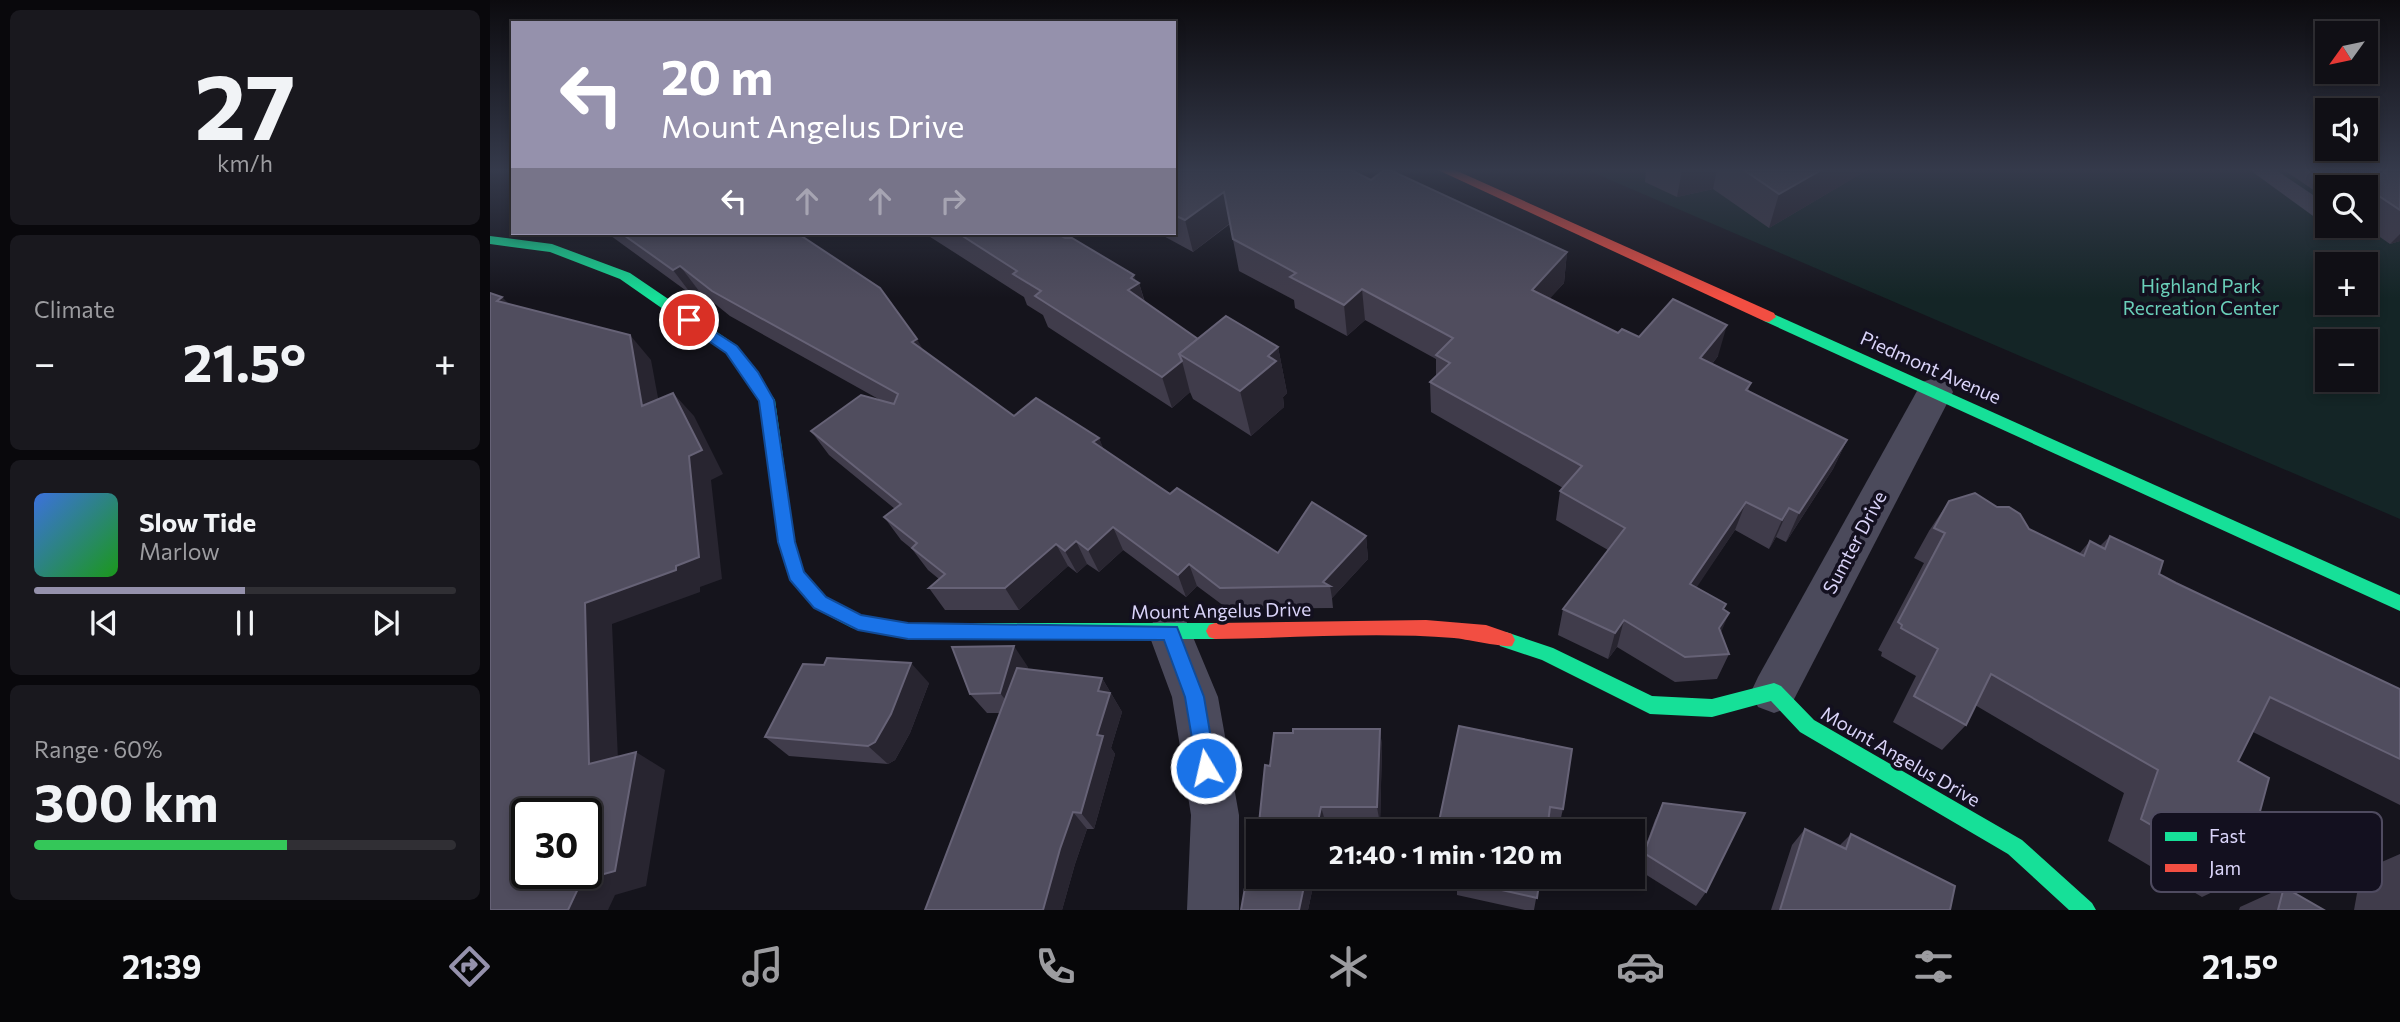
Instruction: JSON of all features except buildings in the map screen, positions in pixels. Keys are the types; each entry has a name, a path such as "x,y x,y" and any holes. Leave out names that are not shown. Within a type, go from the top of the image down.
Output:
{"street":[{"name":"Piedmont Avenue","path":"1538,212 2400,603"},
{"name":"Mount Angelus Drive","path":"490,240 552,248 625,276 732,349 767,400 787,542 796,575 820,603 858,622 908,631 1170,632 1426,628 1486,633 1547,654 1650,705 1712,708 1774,692 1807,726 2015,847 2083,905 2085,910"},
{"name":"Sumter Drive","path":"1774,692 1935,392"},
{"path":"1170,632 1195,697 1214,815 1213,910"}],"green space":[{"name":"Highland Park Recreation Center","path":"1686,212 2315,212 2315,238 2378,238 2378,212 2400,212 2400,519"}],"traffic: fast":[{"path":"490,240 552,248 625,276 731,349 767,400 787,542 796,575 820,603 858,622 908,631 1215,631"},
{"path":"1769,317 2400,603"},
{"path":"1506,640 1547,654 1650,705 1712,708 1774,692 1807,726 2015,847 2085,910"}],"traffic: jam":[{"path":"1538,212 1769,317"},
{"path":"1215,631 1426,628 1486,633 1506,640"}],"route":[{"path":"689,320 732,349 767,400 787,542 796,575 820,603 858,622 908,631 1170,632 1195,697 1206,768"}]}
